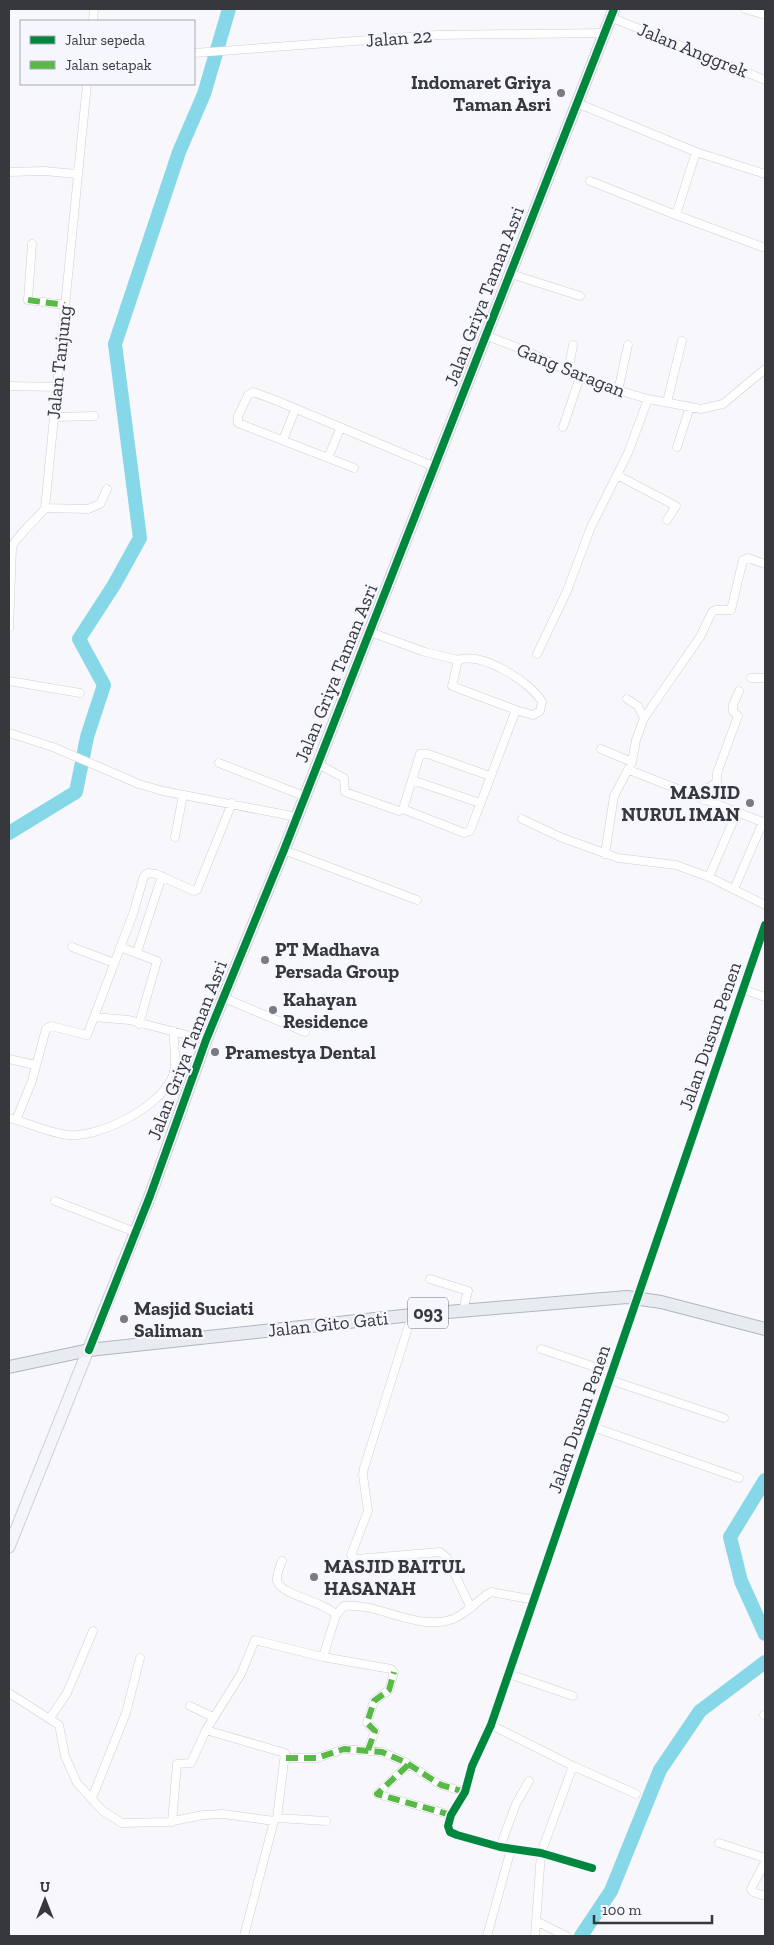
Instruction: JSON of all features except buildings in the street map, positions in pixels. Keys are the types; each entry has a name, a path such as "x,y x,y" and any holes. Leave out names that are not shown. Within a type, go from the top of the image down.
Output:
{"main road":[{"name":"Jalan Gito Gati","path":"9,1367 89,1350 463,1310 640,1297 765,1330"}],"street":[{"path":"745,9 765,15"},
{"name":"Jalan Griya Taman Asri","path":"9,1548 135,1232 206,1040 318,764 604,33 615,16"},
{"name":"Jalan Anggrek","path":"615,16 765,80"},
{"name":"Jalan 22","path":"195,53 436,35 604,33"},
{"name":"Jalan Tanjung","path":"45,508 87,85"},
{"path":"577,103 696,152 765,174"},
{"path":"676,215 696,152"},
{"path":"9,172 44,171 77,174"},
{"path":"590,182 765,248"},
{"path":"32,244 28,300 65,305"},
{"path":"511,274 580,296"},
{"name":"Gang Saragan","path":"485,335 531,353 568,372 618,391 690,407 712,408 723,404 764,370"},
{"path":"667,402 682,341"},
{"path":"568,372 573,345"},
{"path":"618,391 628,345"},
{"path":"562,427 580,377"},
{"path":"9,386 57,387"},
{"path":"354,468 238,423 238,416 248,395 253,392 435,467"},
{"path":"537,654 567,591 591,527 628,453 648,399"},
{"path":"677,447 690,407"},
{"path":"283,440 295,410"},
{"path":"54,417 94,416"},
{"path":"328,458 340,429"},
{"path":"617,474 676,506 667,520"},
{"path":"9,628 12,547 16,538 37,519 45,508 88,509 100,504 107,489"},
{"path":"605,854 614,796 630,766 636,740 644,718 700,637 712,612 731,610 743,560 748,558 765,564"},
{"path":"370,632 425,652 458,660 464,658 473,659 505,669 526,683 542,702 540,711 533,715 452,686 458,660"},
{"path":"751,678 765,678"},
{"path":"9,681 80,693"},
{"path":"704,800 710,787 717,782 717,773 738,716 733,711 733,705 739,692"},
{"path":"627,699 638,706 644,718"},
{"path":"490,776 425,753 419,756 403,809 464,833 472,828 516,710"},
{"path":"9,733 54,747 139,784 183,795 297,817"},
{"path":"602,749 630,766 704,800 764,822 734,889"},
{"path":"219,763 304,796"},
{"path":"318,764 344,778 345,792 399,811"},
{"path":"412,780 480,803"},
{"path":"175,837 183,795"},
{"path":"173,1030 172,1079 157,1096 117,1124 94,1132 67,1135 13,1119 36,1065 46,1029 51,1026 86,1035 120,947 144,876 148,873 162,876 197,890 232,803"},
{"path":"709,877 737,812"},
{"path":"522,819 605,854 633,861 666,862 709,877 765,904"},
{"path":"284,850 417,900"},
{"path":"137,952 162,876"},
{"name":"Jalan Dusun Penen","path":"451,1816 465,1792 472,1766 491,1725 509,1674 593,1427 640,1297 671,1196 765,925"},
{"path":"72,947 114,963"},
{"path":"120,947 156,959 157,962 139,1024"},
{"path":"742,989 765,997"},
{"path":"224,998 305,1032"},
{"path":"94,1017 128,1020 206,1040"},
{"path":"9,1059 36,1065"},
{"path":"55,1201 135,1232"},
{"path":"430,1278 468,1291 463,1310"},
{"path":"412,1315 364,1468 368,1511 351,1555 356,1559 440,1552 447,1558 471,1608"},
{"path":"542,1349 724,1418"},
{"path":"593,1427 739,1478"},
{"path":"282,1561 277,1578 279,1583 296,1595 328,1607 336,1615"},
{"path":"323,1657 336,1615 341,1608 347,1606 400,1618 446,1621 471,1608 486,1595 496,1591 534,1600"},
{"path":"50,1718 67,1693 93,1632"},
{"path":"172,1822 177,1764 191,1763 213,1717 241,1674 255,1640 323,1657 392,1669 394,1672 389,1690 373,1703 367,1723 375,1731 368,1750"},
{"path":"92,1798 126,1713 140,1658"},
{"path":"509,1674 572,1696"},
{"path":"9,1692 59,1725 65,1756 77,1782 103,1811 122,1823 172,1822 203,1815 223,1814 326,1821"},
{"path":"190,1706 213,1717"},
{"path":"491,1725 573,1766 636,1794"},
{"path":"206,1730 285,1753 286,1758 275,1819 244,1936"},
{"path":"286,1758 317,1758 344,1749 368,1750 397,1758 441,1785 465,1792"},
{"path":"407,1763 378,1794 451,1816 448,1826 450,1832 500,1847 541,1853 592,1868"},
{"path":"535,1936 538,1922 541,1853 573,1766"},
{"path":"500,1847 516,1804 529,1781"},
{"path":"718,1843 765,1860 751,1889 753,1892 765,1896"},
{"path":"487,1936 511,1849"},
{"path":"538,1922 566,1936"}],"waterway":[{"path":"9,833 76,792 87,737 104,685 79,639 114,585 140,538 115,344 179,152 204,94 229,9"},
{"path":"765,1480 730,1537 741,1581 765,1634"},
{"path":"581,1936 611,1891 660,1770 700,1711 765,1662"}],"marked path":[{"path":"28,300 65,305"},
{"path":"368,1750 375,1731 367,1723 374,1701 389,1690 394,1672"},
{"path":"286,1758 317,1758 344,1749 382,1752 405,1762 441,1785 465,1792"},
{"path":"408,1765 377,1794 451,1815"}],"cycle path":[{"path":"89,1350 150,1196 206,1040 284,850 614,9"},
{"path":"592,1868 541,1853 500,1847 457,1835 450,1832 448,1826 451,1815 465,1792 472,1766 491,1725 765,925"}],"place":[{"name":"Indomaret Griya Taman Asri","path":"561,93"},
{"name":"MASJID NURUL IMAN","path":"750,803"},
{"name":"PT Madhava Persada Group","path":"265,960"},
{"name":"Kahayan Residence","path":"273,1010"},
{"name":"Pramestya Dental","path":"215,1052"},
{"name":"Masjid Suciati Saliman","path":"124,1319"},
{"name":"MASJID BAITUL HASANAH","path":"314,1577"}]}
